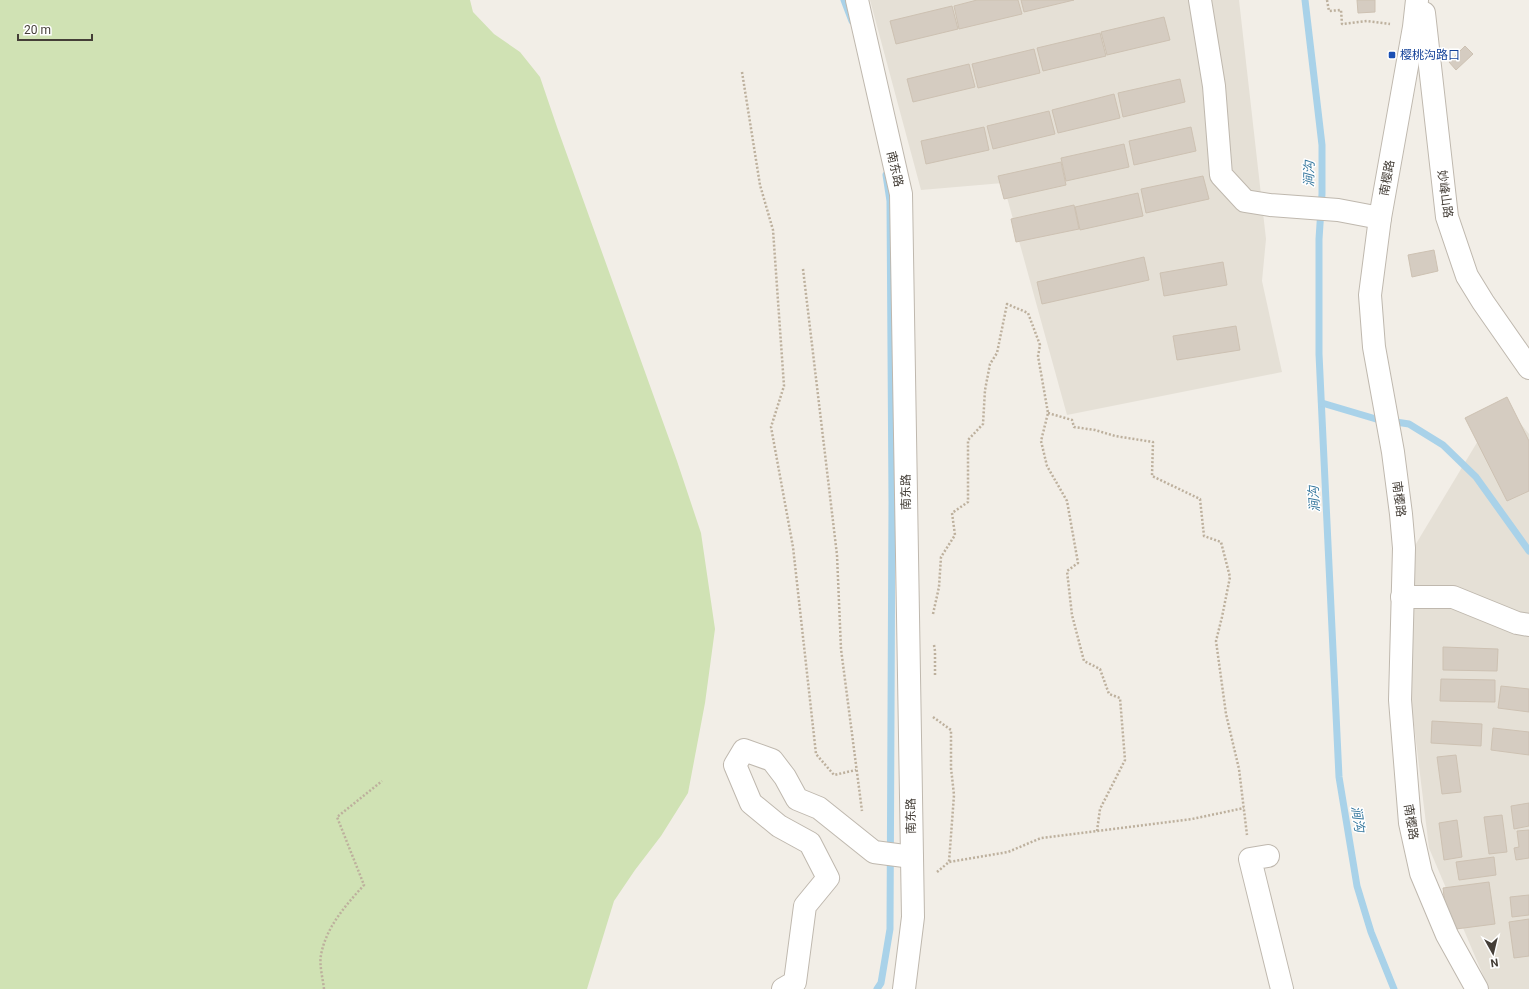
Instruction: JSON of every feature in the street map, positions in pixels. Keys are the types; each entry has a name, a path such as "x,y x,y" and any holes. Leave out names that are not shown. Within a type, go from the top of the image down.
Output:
{"street":[{"name":"南东路","path":"857,0 901,194 908,856 913,890 913,917 904,989"},
{"path":"1200,0 1214,86 1221,175 1245,201 1270,205 1338,210 1380,218"},
{"name":"南樱路","path":"1417,0 1414,27 1380,218 1370,295 1374,347 1393,452 1402,520 1404,548 1400,700 1410,823 1422,873 1448,935 1477,989"},
{"name":"妙峰山路","path":"1422,0 1448,217 1467,276 1482,302 1529,368"},
{"path":"1402,597 1454,597 1517,623 1529,625"},
{"path":"783,989 794,982 805,906 828,878 810,843 779,826 751,803 735,765 744,750 772,760 785,777 797,799 819,808 873,850 908,856"},
{"path":"1259,858 1282,989"}],"path":[{"path":"1327,0 1329,11 1340,10 1342,24 1367,21"},
{"path":"742,72 760,185 773,230 784,386 771,427 793,547 816,754 834,775 856,770"},
{"path":"803,269 837,556 841,649 856,770 873,850"},
{"path":"932,619 940,586 942,558 955,535 952,514 968,502 968,440 983,424 985,390 990,364 997,353 1008,304 1028,313 1040,345 1038,356 1048,413 1041,441 1047,466 1067,501 1078,563 1067,571 1074,623 1084,661 1100,669 1109,694 1120,698 1125,760 1100,809 1097,831"},
{"path":"1048,413 1072,420 1074,427 1153,442 1152,476 1200,500 1204,536 1221,542 1230,577 1216,641 1226,714 1239,769 1244,808 1259,858"},
{"path":"933,644 936,651 935,680"},
{"path":"934,710 934,717 951,730 951,768 954,795 949,862"},
{"path":"324,989 320,956 330,927 364,885 337,817 382,781"},
{"path":"913,890 949,862 1008,852 1041,838 1192,818 1244,808"}],"shaded area":[{"path":"870,0 1239,0 1266,239 1262,281 1282,372 1067,415 1003,183 921,190"},
{"path":"1502,401 1529,434 1529,989 1489,989 1429,848 1396,577"}],"green space":[{"path":"0,0 470,0 473,12 494,34 520,52 540,77 677,461 701,533 715,629 705,703 688,793 661,836 614,901 587,989 0,989"}],"building":[{"path":"977,0 1018,0 1022,14 959,29 954,6"},
{"path":"1021,0 1074,0 1024,12"},
{"path":"1357,0 1375,0 1375,12 1358,13"},
{"path":"952,6 958,29 896,44 890,21"},
{"path":"1164,17 1170,40 1107,55 1101,32"},
{"path":"1100,33 1106,56 1043,71 1037,48"},
{"path":"1465,46 1473,54 1456,70 1449,62"},
{"path":"1034,49 1040,73 978,88 972,64"},
{"path":"969,64 975,87 913,102 907,79"},
{"path":"1180,79 1185,102 1123,117 1118,93"},
{"path":"1114,94 1120,118 1058,133 1052,110"},
{"path":"1049,111 1055,134 993,149 987,126"},
{"path":"984,127 989,150 926,164 921,141"},
{"path":"1191,127 1196,151 1134,165 1129,141"},
{"path":"1124,144 1129,167 1066,181 1061,158"},
{"path":"1061,162 1066,185 1004,199 998,176"},
{"path":"1203,176 1209,199 1146,213 1141,189"},
{"path":"1138,193 1143,216 1080,230 1075,207"},
{"path":"1074,205 1079,229 1016,242 1011,219"},
{"path":"1434,250 1438,271 1412,277 1408,255"},
{"path":"1144,257 1149,280 1042,304 1037,282"},
{"path":"1223,262 1227,285 1164,296 1160,273"},
{"path":"1236,326 1240,350 1177,360 1173,336"},
{"path":"1507,397 1529,441 1529,491 1507,501 1465,418"},
{"path":"1443,647 1498,649 1497,671 1443,670"},
{"path":"1441,679 1495,680 1495,702 1440,701"},
{"path":"1501,686 1529,689 1529,712 1498,708"},
{"path":"1432,721 1482,724 1481,746 1431,743"},
{"path":"1493,728 1529,732 1529,755 1491,750"},
{"path":"1456,755 1461,792 1442,794 1437,757"},
{"path":"1529,803 1529,826 1514,829 1511,806"},
{"path":"1502,815 1507,852 1489,854 1484,817"},
{"path":"1457,820 1462,857 1444,860 1439,823"},
{"path":"1529,830 1529,858 1516,860 1514,848 1519,847 1517,831"},
{"path":"1494,857 1496,875 1459,880 1456,862"},
{"path":"1489,882 1495,924 1448,930 1443,888"},
{"path":"1529,895 1529,915 1512,917 1510,897"},
{"path":"1529,919 1529,956 1514,958 1509,922"}],"waterway":[{"path":"844,0 852,21"},
{"name":"涧沟","path":"1305,0 1322,145 1322,194 1319,239 1319,354 1339,777 1357,886 1371,932 1394,989"},
{"path":"877,989 881,983 890,929 892,502 890,201 886,175"},
{"path":"1322,403 1376,419 1409,424 1443,445 1476,477 1529,551"}],"place":[{"name":"樱桃沟路口","path":"1392,55"}]}
